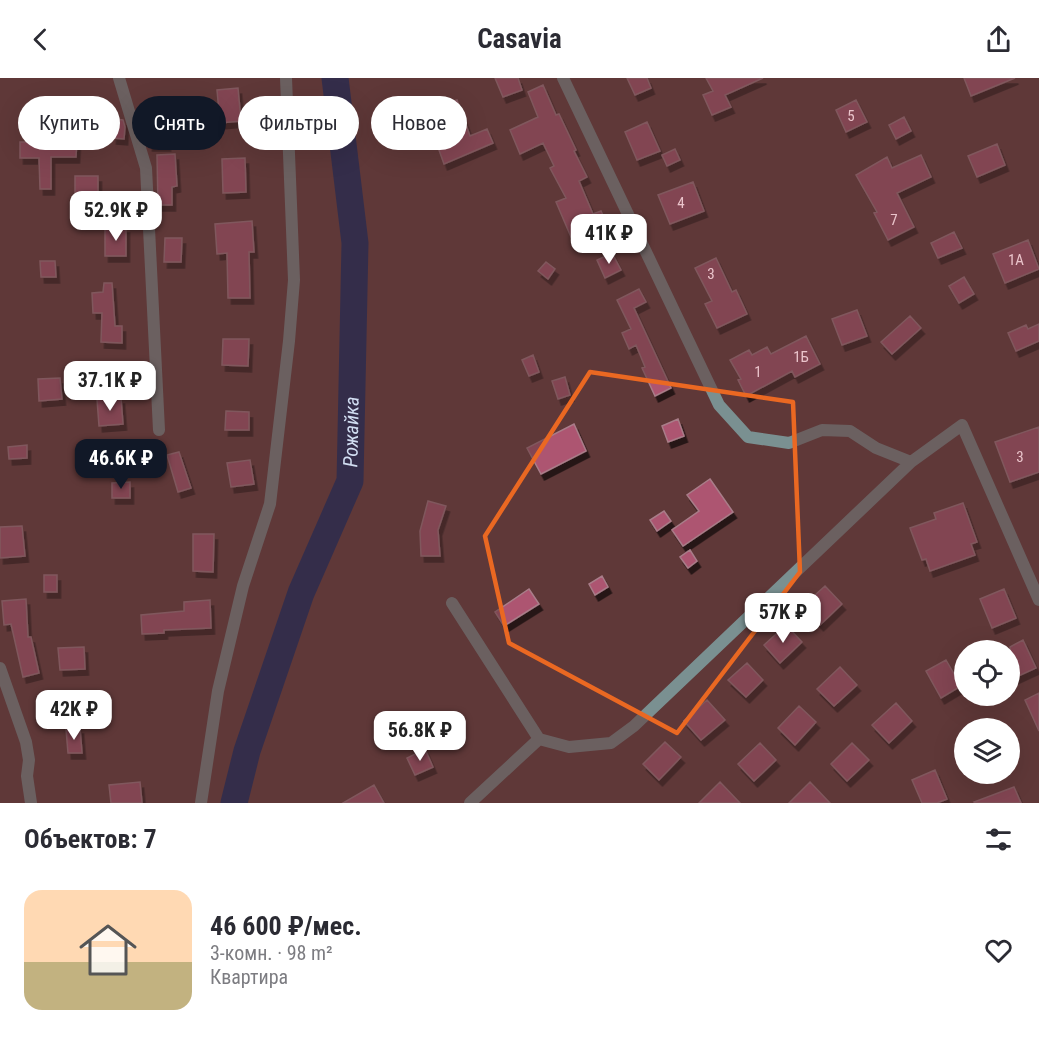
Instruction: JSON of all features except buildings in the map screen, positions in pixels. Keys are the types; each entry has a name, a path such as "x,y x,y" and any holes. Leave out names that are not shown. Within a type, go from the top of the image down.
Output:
{"street":[{"path":"119,78 146,168 159,430"},
{"path":"201,803 218,690 243,586 270,504 294,280 286,78"},
{"path":"563,78 719,405 748,437 789,444 822,430 850,431 876,448 911,462"},
{"path":"452,603 539,739 569,747 611,743 634,726 911,462 962,425 1039,600"},
{"path":"0,668 26,742 31,803"},
{"path":"470,803 539,739"}],"highlighted area":[{"path":"590,372 793,402 800,572 677,733 509,643 485,536"}],"waterway":[{"name":"Рожайка","path":"234,803 247,751 301,593 350,481 355,243 335,78"}]}
